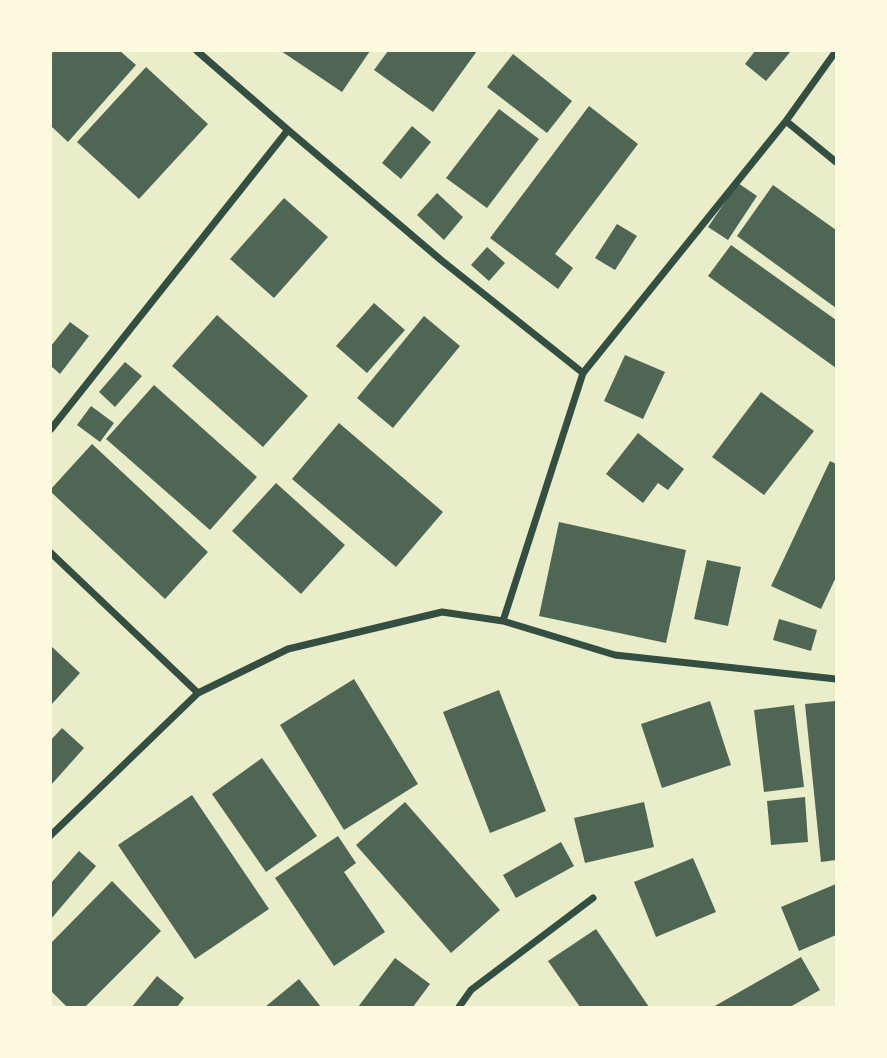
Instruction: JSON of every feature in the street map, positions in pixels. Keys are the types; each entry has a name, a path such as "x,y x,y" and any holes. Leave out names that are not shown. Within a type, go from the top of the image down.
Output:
{"street":[{"path":"197,51 441,260 583,373"},
{"path":"503,621 583,373 786,121 836,51"},
{"path":"786,121 836,162"},
{"path":"51,429 288,130"},
{"path":"51,553 198,693"},
{"path":"51,835 198,693 288,649 442,612 503,621 615,655 836,679"},
{"path":"459,1007 471,990 593,898"}],"building":[{"path":"54,51 120,51 136,65 68,142 51,126 51,54"},
{"path":"281,51 370,51 342,92"},
{"path":"388,51 477,51 433,112 374,70"},
{"path":"755,51 791,51 766,81 745,64"},
{"path":"513,54 572,101 547,133 487,87"},
{"path":"146,67 208,124 139,199 77,142"},
{"path":"589,106 638,144 555,254 573,268 558,289 490,238"},
{"path":"499,109 539,139 487,208 446,178"},
{"path":"412,126 431,142 401,179 382,163"},
{"path":"738,183 757,196 728,240 708,227"},
{"path":"773,185 836,230 836,308 737,236"},
{"path":"437,193 463,217 444,240 417,215"},
{"path":"284,198 328,237 274,298 230,259"},
{"path":"617,224 637,236 615,270 595,258"},
{"path":"731,245 836,320 836,368 708,276"},
{"path":"487,247 505,263 489,281 471,265"},
{"path":"374,303 405,330 367,373 336,346"},
{"path":"217,315 308,396 263,447 172,366"},
{"path":"424,316 460,346 393,428 357,398"},
{"path":"70,322 89,336 60,374 51,366 51,346"},
{"path":"625,355 665,372 643,419 604,401"},
{"path":"125,362 142,376 115,407 99,392"},
{"path":"154,385 257,477 210,530 106,439"},
{"path":"761,392 814,431 764,495 712,457"},
{"path":"91,406 114,423 100,442 77,425"},
{"path":"339,423 443,512 396,567 292,479"},
{"path":"638,433 684,469 668,490 658,483 643,503 606,474"},
{"path":"92,444 208,552 165,599 51,492"},
{"path":"830,461 836,464 836,577 821,609 771,586"},
{"path":"276,483 345,545 301,594 232,531"},
{"path":"559,522 686,550 666,643 539,616"},
{"path":"707,560 741,567 728,626 694,619"},
{"path":"779,619 817,630 811,651 773,640"},
{"path":"51,646 80,673 51,705"},
{"path":"354,679 418,784 344,830 280,725"},
{"path":"499,690 546,811 490,833 443,712"},
{"path":"710,701 731,765 662,788 641,724"},
{"path":"836,701 836,860 821,862 805,704"},
{"path":"794,705 804,787 764,792 754,710"},
{"path":"62,728 84,748 51,785 51,740"},
{"path":"262,758 317,836 266,872 212,794"},
{"path":"192,795 269,909 195,959 118,845"},
{"path":"805,797 808,842 771,845 767,801"},
{"path":"405,802 500,910 451,953 356,845"},
{"path":"644,802 654,847 585,863 574,818"},
{"path":"338,836 356,863 344,872 385,932 334,966 275,878"},
{"path":"561,842 574,866 516,898 503,875"},
{"path":"79,851 96,866 51,919 51,883"},
{"path":"693,858 716,912 656,937 634,882"},
{"path":"112,881 161,931 85,1007 67,1007 51,991 51,943"},
{"path":"836,884 836,935 799,951 781,907"},
{"path":"596,929 649,1007 580,1007 548,961"},
{"path":"801,957 820,990 790,1007 713,1007"},
{"path":"395,958 430,984 413,1007 358,1007"},
{"path":"157,976 184,998 177,1007 132,1007"},
{"path":"299,979 321,1007 265,1007"}]}
